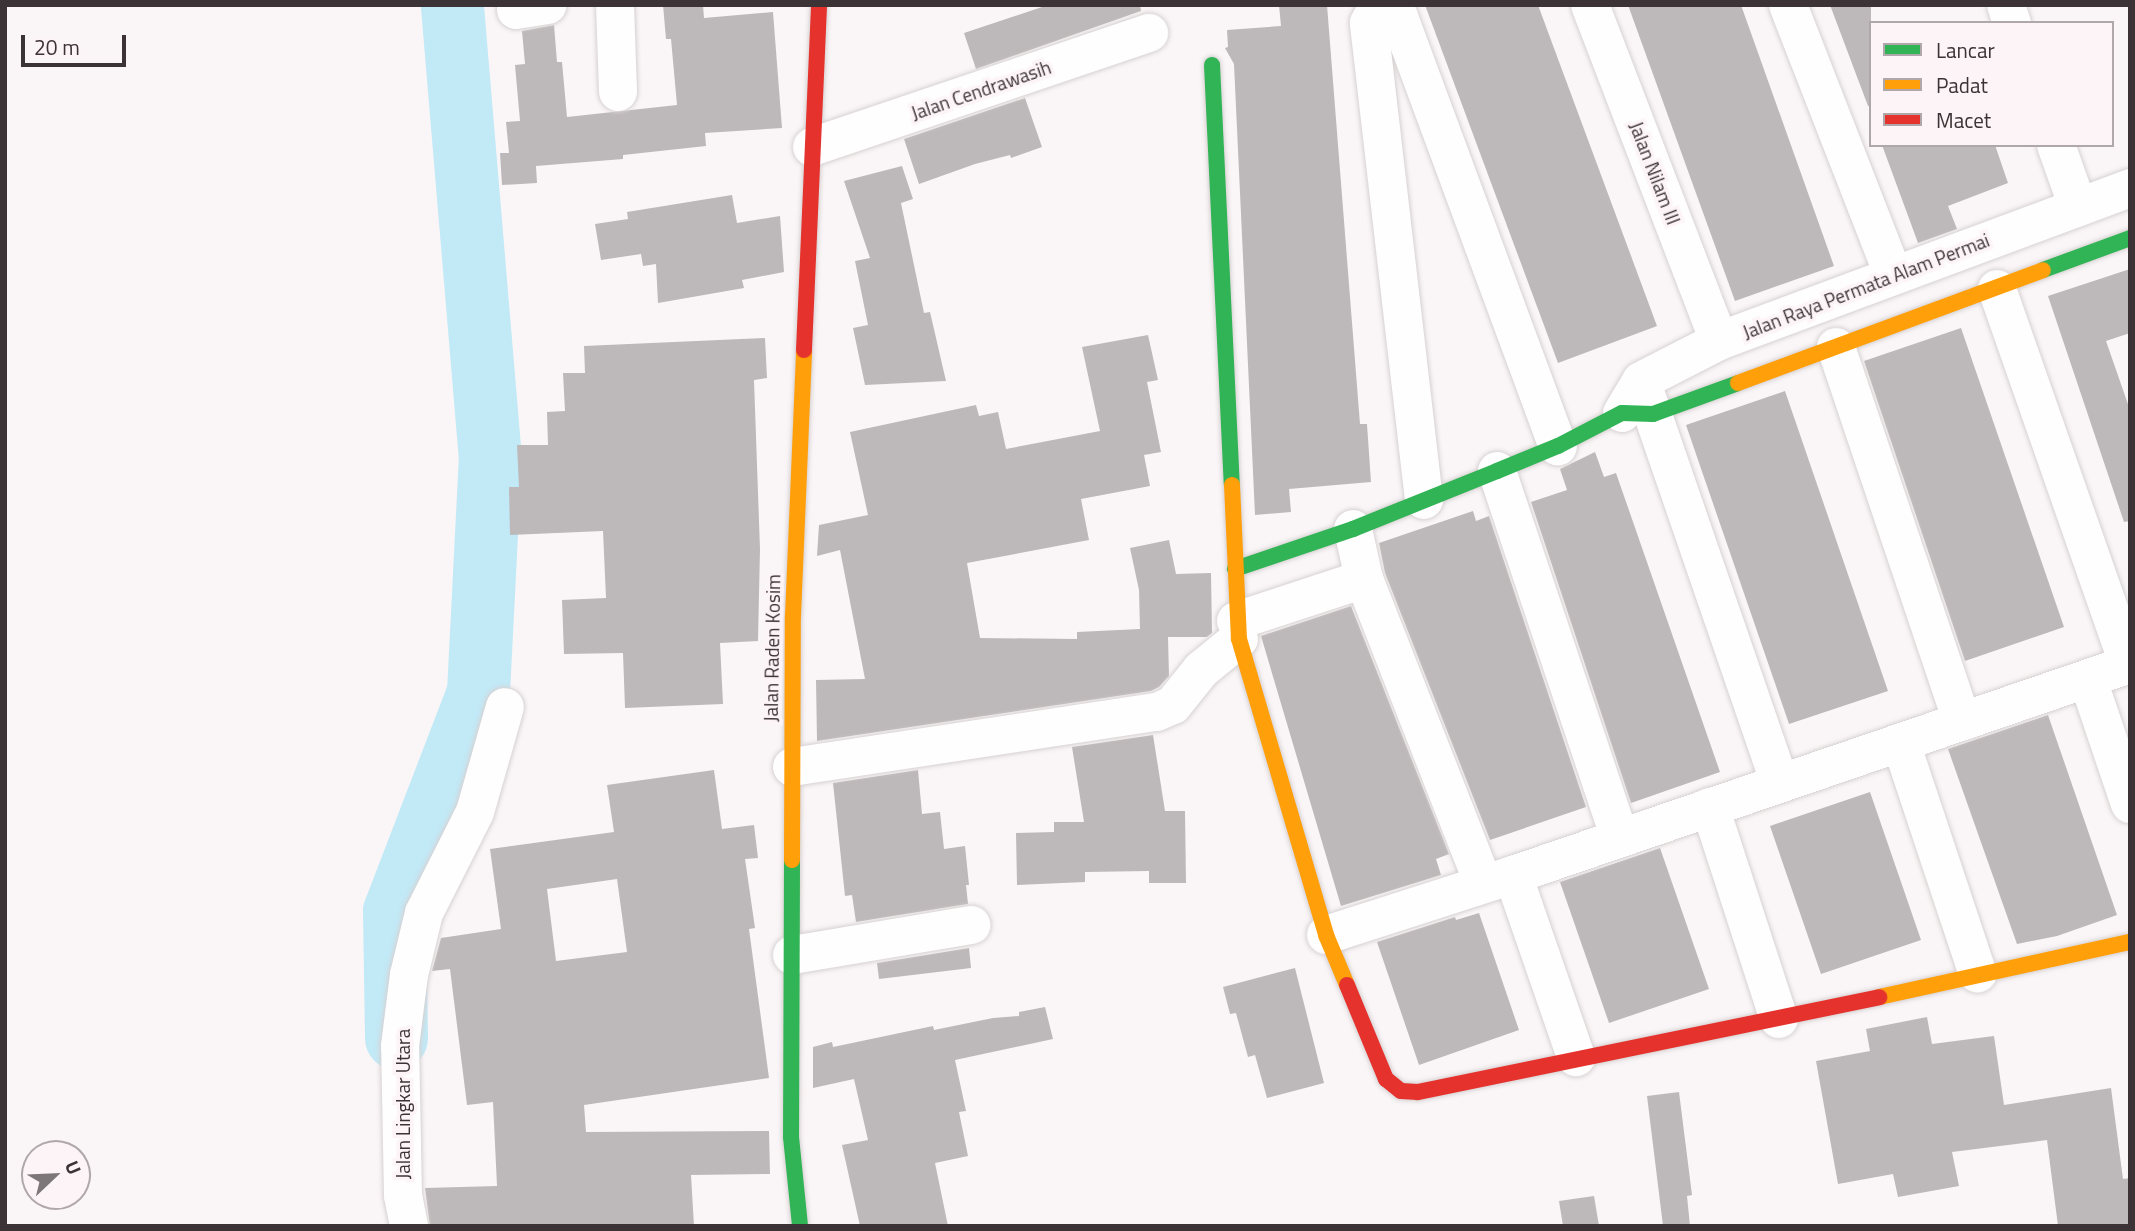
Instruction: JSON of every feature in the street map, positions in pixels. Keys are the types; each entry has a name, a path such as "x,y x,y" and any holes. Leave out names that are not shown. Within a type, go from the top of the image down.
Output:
{"street":[{"path":"615,5 618,92"},
{"name":"Jalan Raden Kosim","path":"800,1226 791,1137 793,616 812,147 819,71 819,5"},
{"name":"Jalan Nilam III","path":"1590,5 1719,341"},
{"path":"1788,5 1893,275"},
{"path":"1424,500 1369,23 1376,10 1390,8 1399,18 1558,446"},
{"name":"Jalan Cendrawasih","path":"812,147 1149,33"},
{"path":"1212,65 1238,630 1326,935 1385,1079 1401,1091 1418,1092 1576,1057 1779,1019 2130,942"},
{"path":"2057,147 2078,207"},
{"name":"Jalan Raya Permata Alam Permai","path":"1235,569 1353,529 1558,446 1639,402 1719,341 2130,188"},
{"name":"Jalan Raya Permata Alam Permai","path":"1639,402 1836,347 2130,238"},
{"path":"1326,935 2129,664 1997,289"},
{"path":"1836,347 1962,721"},
{"path":"1639,402 1779,782"},
{"path":"1497,471 1619,836"},
{"path":"1353,529 1364,579 1576,1057"},
{"path":"792,767 1157,712 1173,705 1238,630 1364,579"},
{"path":"2088,680 2130,804"},
{"name":"Jalan Lingkar Utara","path":"409,1226 403,1196 400,1046 409,975 424,912 475,812 505,707"},
{"path":"1901,743 1978,974"},
{"path":"1710,807 1779,1019"},
{"path":"792,955 972,925"}],"building":[{"path":"663,5 703,5 704,18 773,12 782,128 705,133 706,146 623,155 623,159 536,166 537,183 502,185 500,153 509,153 506,122 520,121 515,65 525,64 522,31 554,25 557,62 562,62 567,117 677,105 671,39 666,39"},
{"path":"1048,5 1140,5 1141,11 976,69 964,33"},
{"path":"1279,5 1327,5 1360,424 1367,424 1371,482 1289,489 1291,512 1255,515 1234,64 1225,48 1228,47 1227,30 1281,26"},
{"path":"1425,5 1538,5 1657,326 1558,363"},
{"path":"1628,5 1741,5 1834,266 1735,301"},
{"path":"1830,5 1871,5 1868,106"},
{"path":"1025,98 1042,147 1011,158 1010,155 975,164 919,184 904,139"},
{"path":"1883,147 1996,147 2008,183 1948,206 1957,229 1918,243"},
{"path":"902,166 913,199 901,203 924,313 930,312 946,381 865,385 853,328 868,325 855,261 870,258 844,181"},
{"path":"732,195 737,223 780,216 784,272 742,280 744,288 658,303 656,264 643,266 641,254 601,260 595,224 628,219 627,212"},
{"path":"2130,269 2130,333 2106,341 2130,410 2130,521 2124,522 2048,296"},
{"path":"1961,328 2064,627 1965,661 1864,361"},
{"path":"1148,335 1158,380 1147,382 1161,452 1144,455 1150,486 1081,499 1089,540 967,563 980,638 1077,639 1077,632 1140,629 1139,590 1130,548 1169,540 1176,574 1211,573 1212,633 1207,637 1168,637 1169,676 1151,691 817,741 816,680 865,679 840,550 817,556 819,525 868,515 850,432 976,405 979,416 998,412 1006,449 1100,431 1082,347"},
{"path":"765,338 767,378 754,380 760,549 758,641 720,643 723,704 625,708 623,653 564,654 562,600 606,598 603,531 510,535 509,487 519,487 517,445 548,445 547,412 565,411 563,373 585,373 584,346"},
{"path":"1785,391 1888,691 1789,724 1686,425"},
{"path":"1595,452 1604,477 1616,473 1720,772 1631,803 1531,502 1567,490 1560,469"},
{"path":"1473,511 1476,521 1489,516 1586,807 1490,840 1385,573 1379,543"},
{"path":"1351,606 1449,854 1436,859 1441,875 1341,906 1261,636"},
{"path":"2048,715 2117,915 2057,936 2017,944 1948,749"},
{"path":"1153,735 1165,811 1185,811 1186,883 1149,883 1149,871 1085,872 1085,882 1017,885 1016,833 1054,832 1054,822 1084,822 1072,747"},
{"path":"714,770 722,829 754,825 758,858 745,859 755,928 749,929 769,1078 584,1105 586,1132 769,1131 770,1174 691,1175 694,1226 430,1226 425,1188 497,1186 493,1102 467,1105 450,969 432,971 441,938 501,929 490,849 614,832 607,785","holes":["617,879 627,952 556,961 547,889"]},
{"path":"918,770 922,814 940,812 944,849 965,846 968,904 856,922 852,895 845,896 833,783"},
{"path":"1870,792 1921,940 1821,974 1770,826"},
{"path":"1660,848 1709,989 1609,1023 1560,882"},
{"path":"1479,913 1519,1030 1419,1065 1377,942 1455,917 1456,920"},
{"path":"969,948 971,968 879,979 877,963"},
{"path":"1295,968 1324,1083 1267,1098 1255,1055 1248,1057 1236,1013 1230,1014 1223,987"},
{"path":"1045,1007 1053,1039 955,1060 966,1111 959,1112 968,1156 935,1163 948,1226 860,1226 842,1145 868,1140 854,1079 813,1088 813,1047 832,1042 833,1047 933,1026 934,1030 993,1018 1019,1016 1019,1012"},
{"path":"1927,1017 1932,1044 1994,1036 2004,1105 2111,1088 2123,1179 2130,1178 2130,1226 2058,1226 2047,1140 1952,1152 1959,1186 1898,1197 1893,1174 1838,1184 1816,1061 1870,1051 1866,1029"},
{"path":"1679,1092 1692,1195 1687,1196 1690,1226 1663,1226 1647,1096"},
{"path":"1594,1196 1599,1226 1563,1226 1559,1201"}],"waterway":[{"path":"396,1038 394,911 478,692 490,459 452,5"}],"traffic: fast":[{"path":"1212,65 1232,485"},
{"path":"2043,270 2130,238"},
{"path":"1235,569 1353,529 1497,471 1558,446 1622,413 1653,414 1738,383"},
{"path":"792,860 791,1137 800,1226"}],"traffic: slow":[{"path":"1738,383 2043,270"},
{"path":"792,860 793,616 804,350"},
{"path":"1232,485 1239,639 1326,935 1347,985"},
{"path":"1879,997 2130,942"}],"traffic: jam":[{"path":"804,350 819,5"},
{"path":"1347,985 1386,1079 1401,1091 1418,1092 1879,997"}]}
